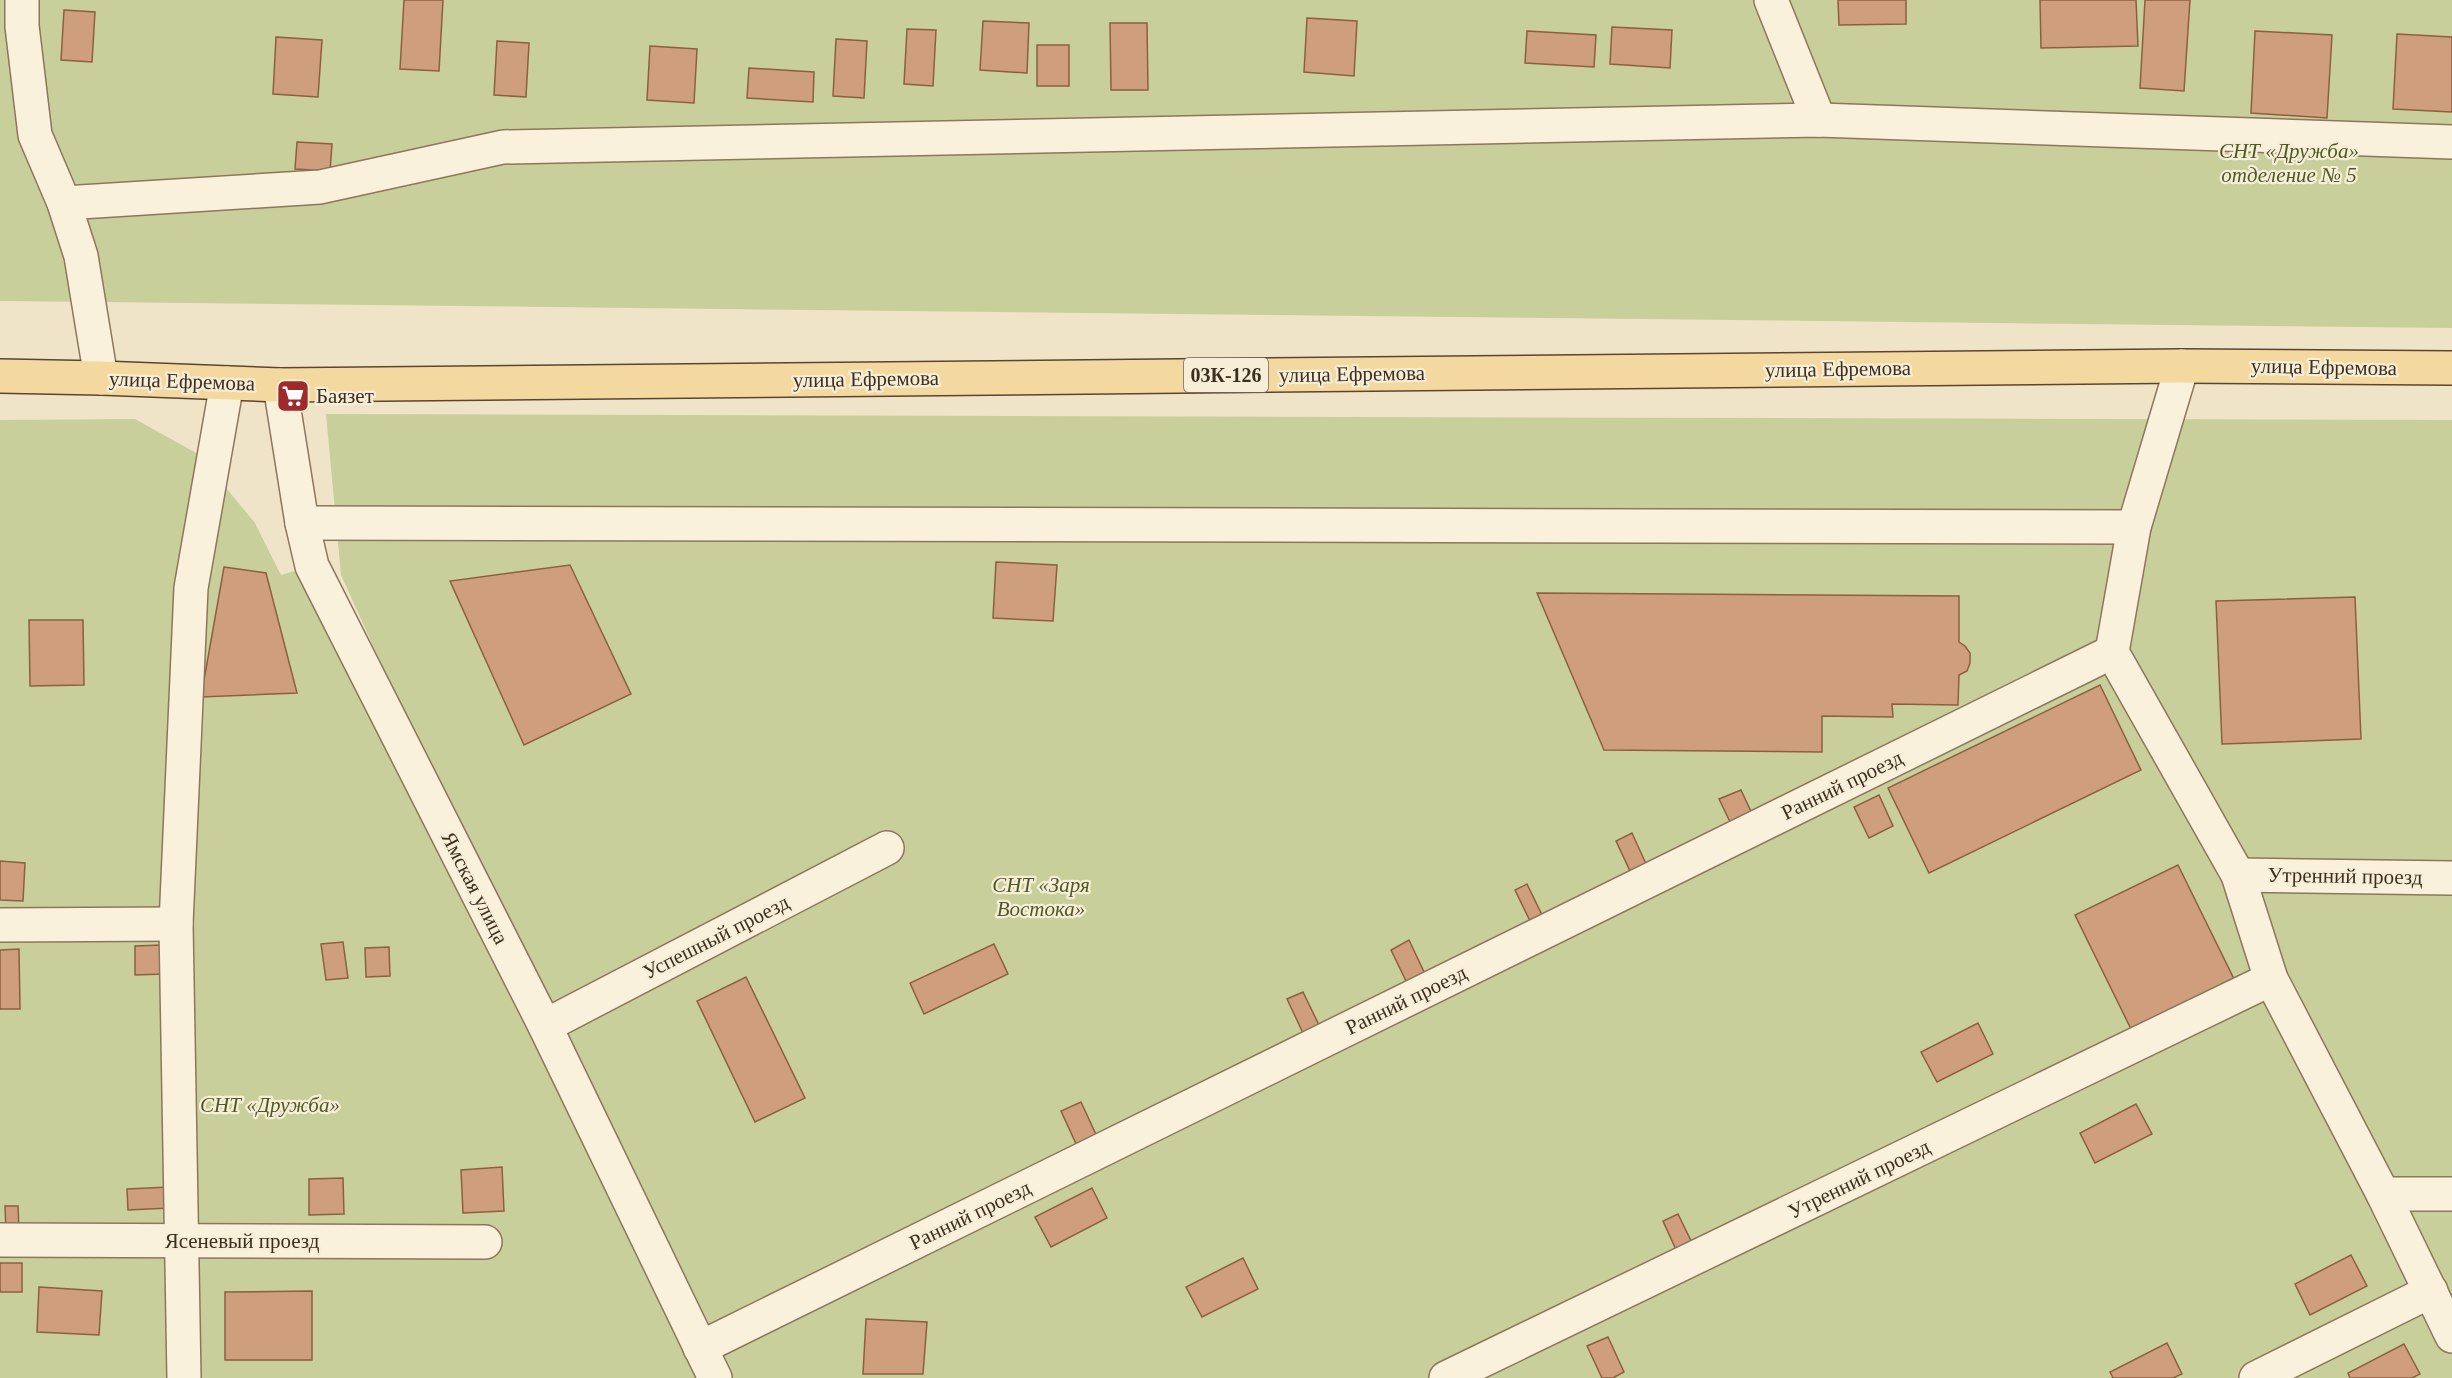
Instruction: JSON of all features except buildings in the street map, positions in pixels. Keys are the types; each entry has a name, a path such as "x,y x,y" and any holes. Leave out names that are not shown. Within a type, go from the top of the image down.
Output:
{"main road":[{"name":"улица Ефремова","path":"0,376 280,385 2182,366 2452,369"}],"street":[{"path":"22,0 22,26 35,135 64,203 81,256 101,378"},
{"path":"1771,0 1819,120"},
{"path":"64,203 320,187 503,147 1819,120 2452,142"},
{"path":"2182,366 2134,527 2112,652 2238,875 2271,979 2383,1194 2452,1336"},
{"path":"183,1378 176,924 191,588 227,383"},
{"name":"Ямская улица","path":"280,385 302,523 312,566 545,1026 715,1378"},
{"path":"302,523 2134,527"},
{"name":"Ранний проезд","path":"700,1348 2112,652"},
{"name":"Успешный проезд","path":"545,1026 887,848"},
{"name":"Утренний проезд","path":"2238,875 2452,878"},
{"path":"0,925 176,924"},
{"name":"Утренний проезд","path":"1446,1378 2271,979"},
{"path":"2383,1194 2452,1194"},
{"name":"Ясеневый проезд","path":"0,1240 485,1242"},
{"path":"2256,1378 2431,1291"}],"green space":[{"name":"СНТ «Дружба» отделение № 5","path":"0,0 2452,0 2452,328 0,301"},
{"name":"СНТ «Заря Востока»","path":"326,414 2452,420 2452,1378 715,1378 545,1026 341,575"},
{"name":"СНТ «Дружба»","path":"135,419 198,454 255,523 281,575 305,568 702,1378 0,1378 0,420"}],"place":[{"name":"Баязет","path":"293,396"}]}
